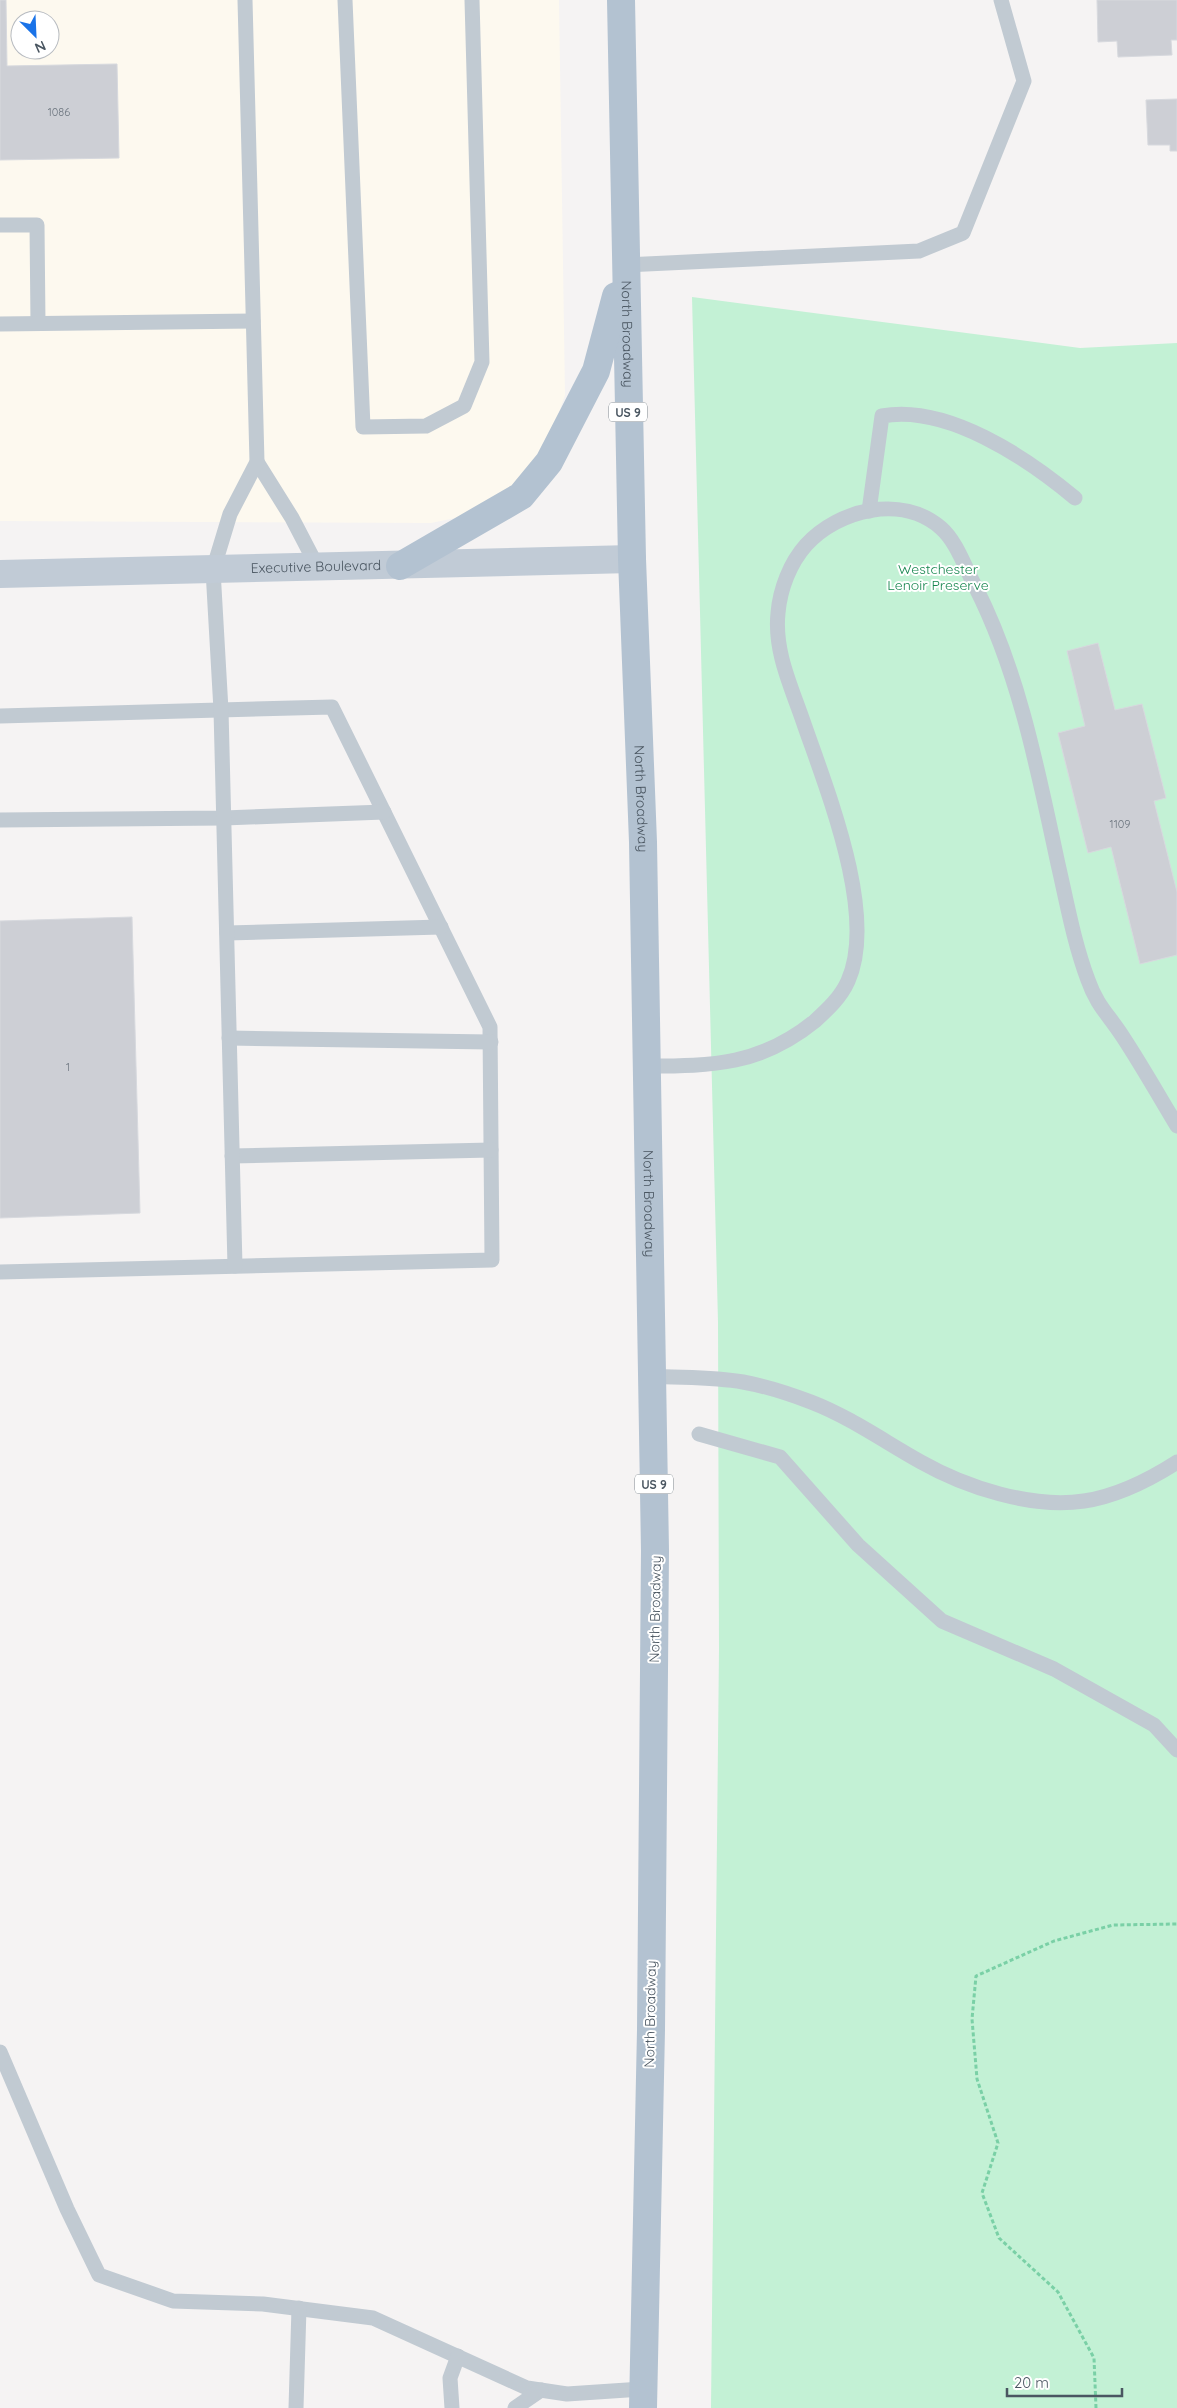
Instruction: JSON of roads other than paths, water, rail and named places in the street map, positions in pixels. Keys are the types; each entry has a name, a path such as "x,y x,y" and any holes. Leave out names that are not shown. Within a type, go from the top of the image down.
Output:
{"main road":[{"name":"North Broadway","path":"621,0 632,559 643,842 655,1551 652,1920 642,2398"},
{"path":"400,566 521,496 549,462 596,371 625,265"},
{"name":"Executive Boulevard","path":"0,574 318,568 632,559"}],"lane":[{"path":"235,1266 221,710 213,570 230,514 257,462 245,0"},
{"path":"345,0 363,428 426,426 464,406 482,362 472,0"},
{"path":"625,265 919,251 963,233 1024,81 1001,0"},
{"path":"0,225 36,225 38,323"},
{"path":"0,324 252,321"},
{"path":"869,511 882,416 893,414 936,419 991,441 1031,463 1075,498"},
{"path":"257,462 292,518 318,568"},
{"path":"646,1066 708,1066 739,1061 761,1053 803,1030 823,1014 840,997 849,978 856,952 858,926 855,893 841,838 787,678 779,642 778,612 784,585 793,563 808,543 832,524 879,508 899,509 921,517 941,528 956,550 996,631 1017,697 1042,789 1075,937 1086,976 1096,1002 1121,1034 1177,1126"},
{"path":"0,716 332,707 490,1027 492,1260 0,1272"},
{"path":"0,820 224,818 384,812"},
{"path":"226,933 441,927"},
{"path":"229,1038 491,1042"},
{"path":"232,1156 491,1150"},
{"path":"652,1376 742,1382 782,1392 813,1403 836,1414 923,1463 960,1481 1005,1495 1044,1501 1083,1501 1122,1490 1154,1477 1177,1462"},
{"path":"699,1434 780,1456 858,1545 942,1621 1054,1669 1154,1725 1177,1750"},
{"path":"0,2052 67,2209 99,2275 173,2301 263,2304 373,2318 527,2388 567,2394 642,2398"},
{"path":"296,2408 299,2308"},
{"path":"452,2408 450,2378 458,2356"},
{"path":"515,2408 542,2390"}],"park label":[{"name":"Westchester Lenoir Preserve","path":"938,578"}]}
